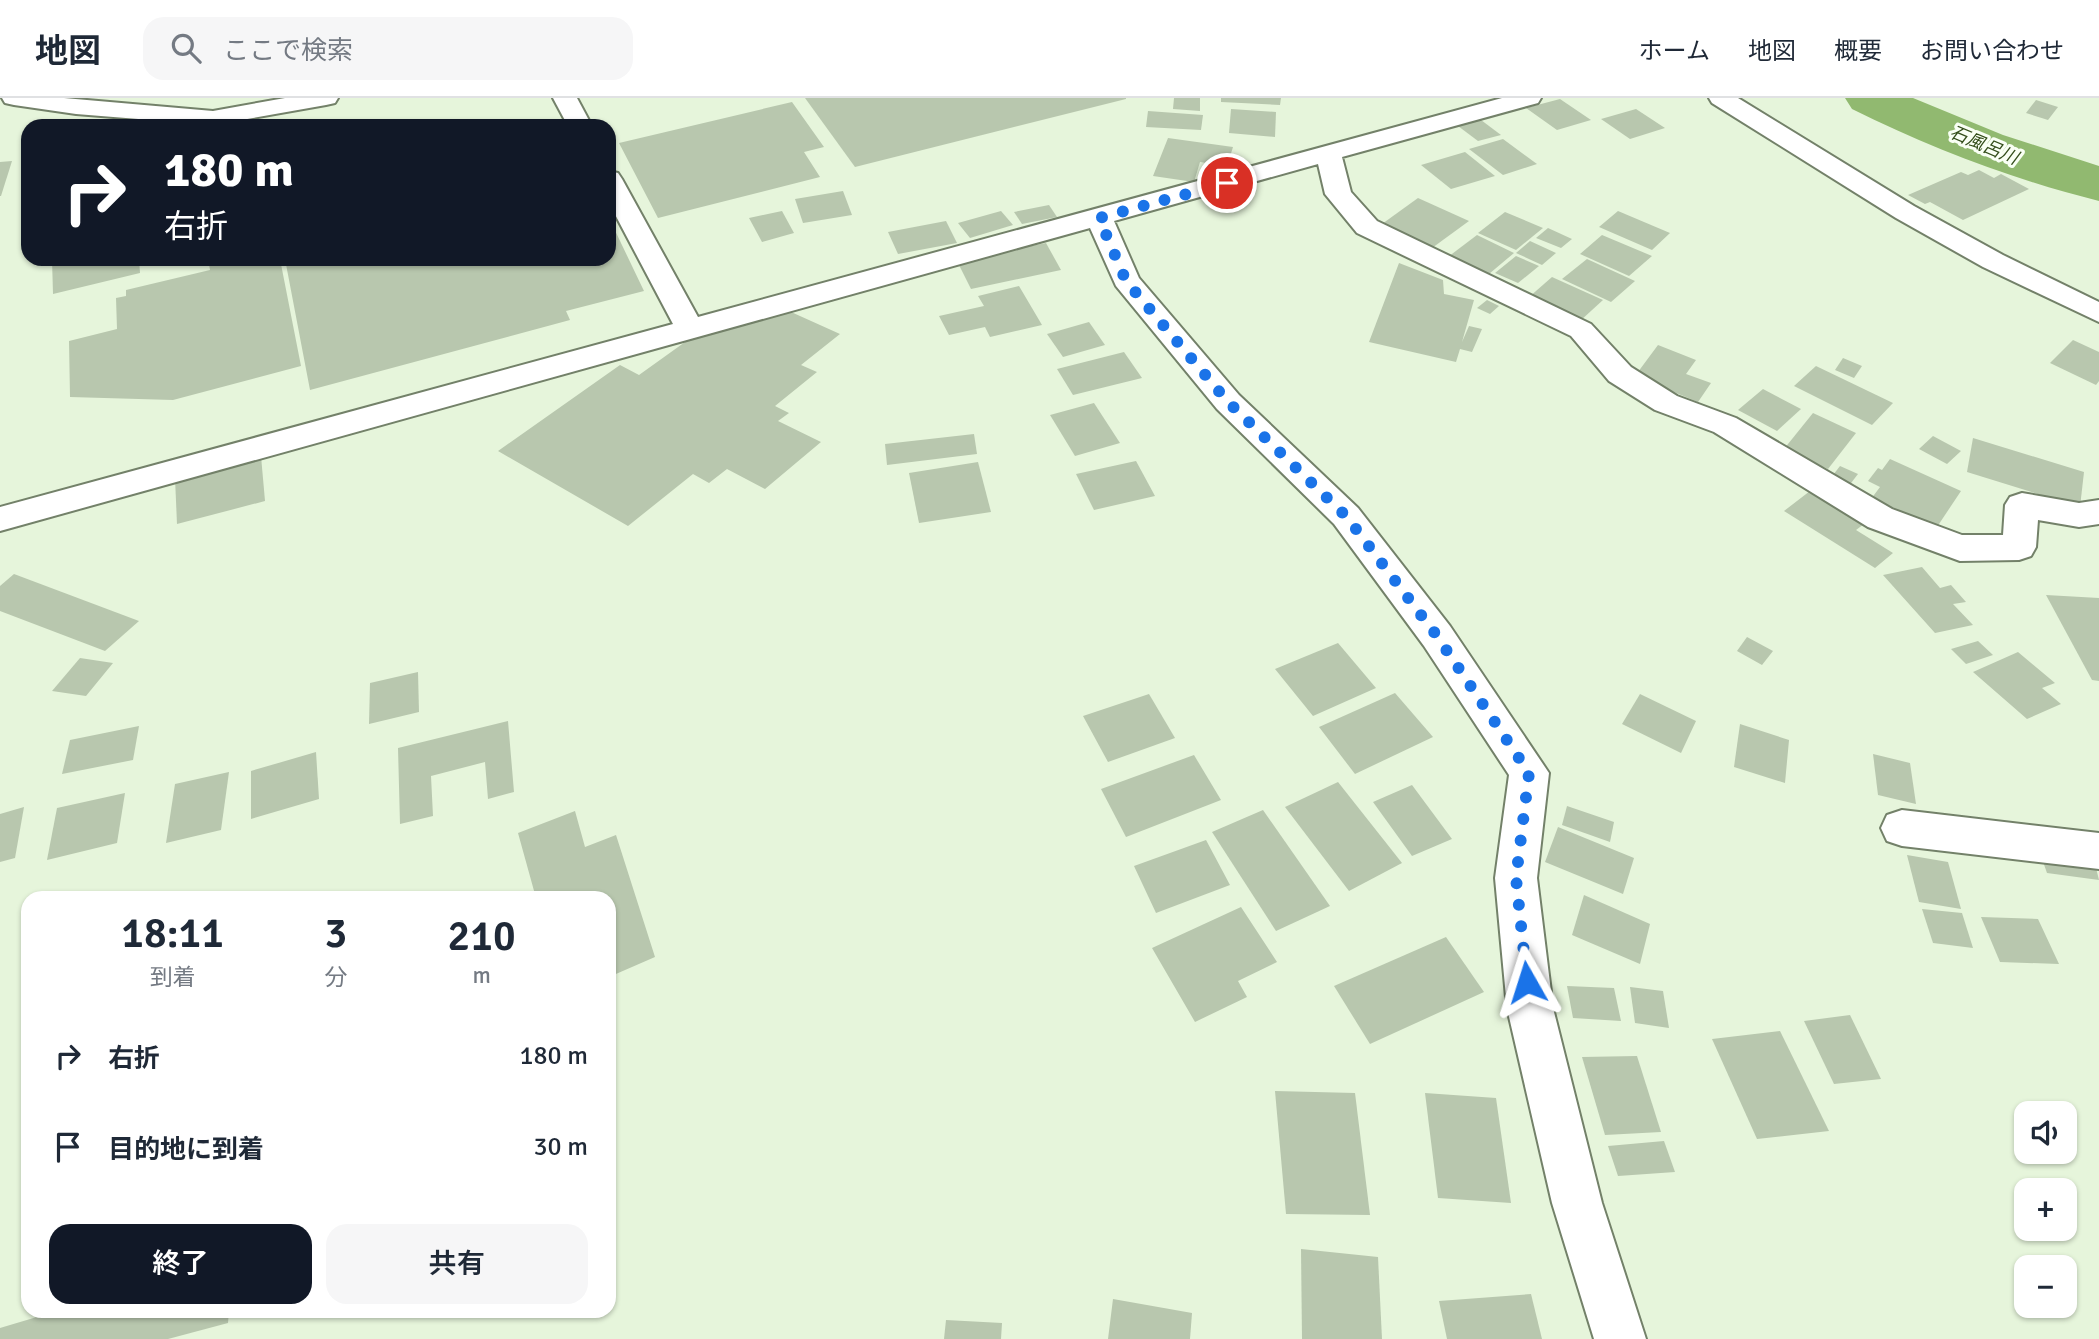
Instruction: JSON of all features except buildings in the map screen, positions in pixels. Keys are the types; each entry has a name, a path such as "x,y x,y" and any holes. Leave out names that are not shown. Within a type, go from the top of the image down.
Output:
{"street":[{"path":"14,98 76,107 213,118 326,98"},
{"path":"565,98 576,119"},
{"path":"0,519 1530,98"},
{"path":"1721,98 1905,212 1993,261 2099,313"},
{"path":"1329,155 1338,194 1367,228 1581,330 1620,374 1666,403 1725,425 1880,518 1960,548 2019,547 2022,505 2079,516 2099,512"},
{"path":"616,191 691,330"},
{"path":"1099,218 1126,281 1228,402 1346,516 1437,636 1529,773 1516,878 1530,1008 1577,1203 1620,1339"},
{"path":"1902,828 2099,851"}],"waterway":[{"name":"石風呂川","path":"1871,98 1926,124 1983,146 2099,184"}],"route":[{"path":"1227,183 1099,218 1126,281 1228,402 1346,516 1437,636 1529,773 1516,878 1527,982"}]}
